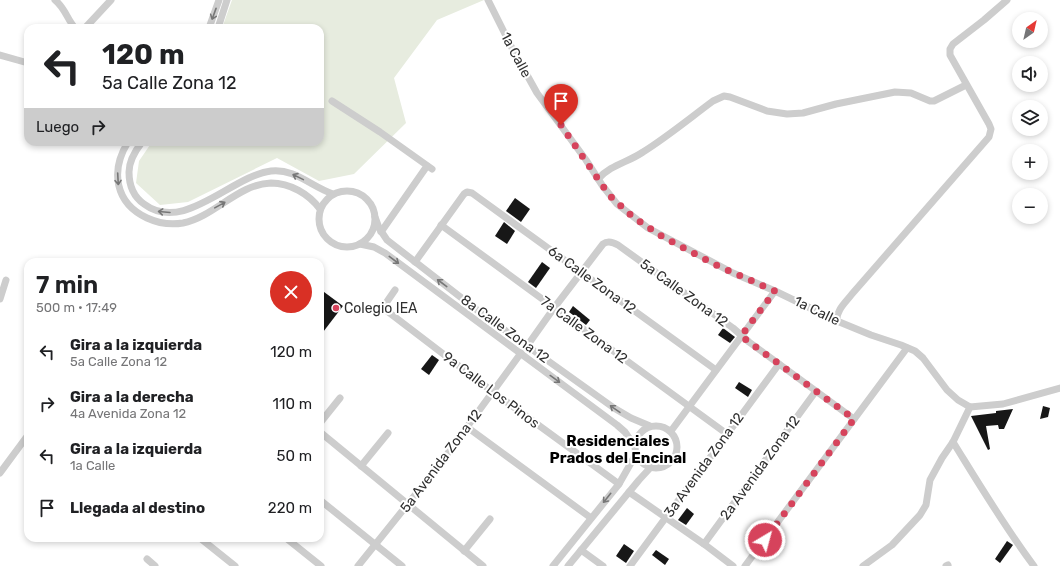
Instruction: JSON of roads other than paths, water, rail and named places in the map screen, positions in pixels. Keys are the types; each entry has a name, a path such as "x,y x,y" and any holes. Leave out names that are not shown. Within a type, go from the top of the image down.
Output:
{"street":[{"path":"54,0 64,9 72,24"},
{"path":"89,24 111,0"},
{"path":"210,24 219,0"},
{"path":"219,24 227,0"},
{"name":"1a Calle","path":"488,0 512,48 537,92 617,204 648,228 716,265 837,321 916,351 947,390 958,400 970,407"},
{"path":"837,321 839,311 852,294 989,137 991,129 989,124 950,55 951,47 1007,0"},
{"path":"0,55 24,62"},
{"path":"598,179 609,168 630,160 645,151 714,101 724,96 736,98 767,111 797,114 836,104 896,92 911,93 930,101 934,101 966,85"},
{"path":"332,101 430,167 381,232"},
{"path":"126,146 121,156 118,169 118,183 120,191 132,209 138,214 153,221 167,224 182,223 195,219 255,186 272,183 289,186 297,190 316,203 320,209"},
{"path":"140,146 131,160 129,168 130,183 137,197 143,203 157,211 182,211 202,204 247,178 271,171 286,172 296,175 316,187 333,194"},
{"path":"346,190 354,191 369,201 373,208 375,225 372,233 360,244 352,247 335,245 322,234 318,218 320,209 327,198 333,194 346,190"},
{"name":"6a Calle Zona 12","path":"441,225 464,194 467,192 474,194 716,370"},
{"name":"8a Calle Zona 12","path":"375,217 381,232 393,245 415,262 527,346 622,413 650,426"},
{"path":"415,262 441,225"},
{"name":"7a Calle Zona 12","path":"441,225 727,434"},
{"name":"5a Calle Zona 12","path":"582,272 603,244 609,241 618,245 854,419"},
{"name":"8a Calle Zona 12","path":"360,244 374,247 385,253 617,424 634,445"},
{"path":"527,346 582,272"},
{"path":"0,299 6,280"},
{"name":"9a Calle Los Pinos","path":"395,290 386,303 385,309 493,392 619,484"},
{"path":"671,432 775,291"},
{"path":"745,566 907,348"},
{"name":"5a Avenida Zona 12","path":"358,566 431,475 521,353"},
{"name":"3a Avenida Zona 12","path":"630,566 779,364"},
{"path":"863,566 892,545 920,515 926,505 930,480 953,442 970,407 1003,404 1060,388"},
{"name":"2a Avenida Zona 12","path":"704,544 816,391"},
{"path":"324,418 340,398"},
{"path":"650,426 661,426 671,432 677,443 677,450 674,457 665,466 658,468 645,465 636,454 634,445 639,433 650,426"},
{"path":"467,427 591,518"},
{"path":"361,466 388,433"},
{"path":"324,435 483,566"},
{"path":"0,473 24,440"},
{"path":"953,442 998,515 1034,566"},
{"path":"553,566 619,484 636,454"},
{"path":"568,566 651,467"},
{"path":"629,492 733,566"},
{"path":"324,503 402,566"},
{"path":"464,551 490,519"},
{"path":"205,542 235,566"},
{"path":"291,542 321,566"},
{"path":"581,550 603,566"},
{"path":"147,560 155,566"}],"place":[{"name":"Colegio IEA","path":"336,308"}],"district":[{"name":"Residenciales Prados del Encinal","path":"618,450"}]}
